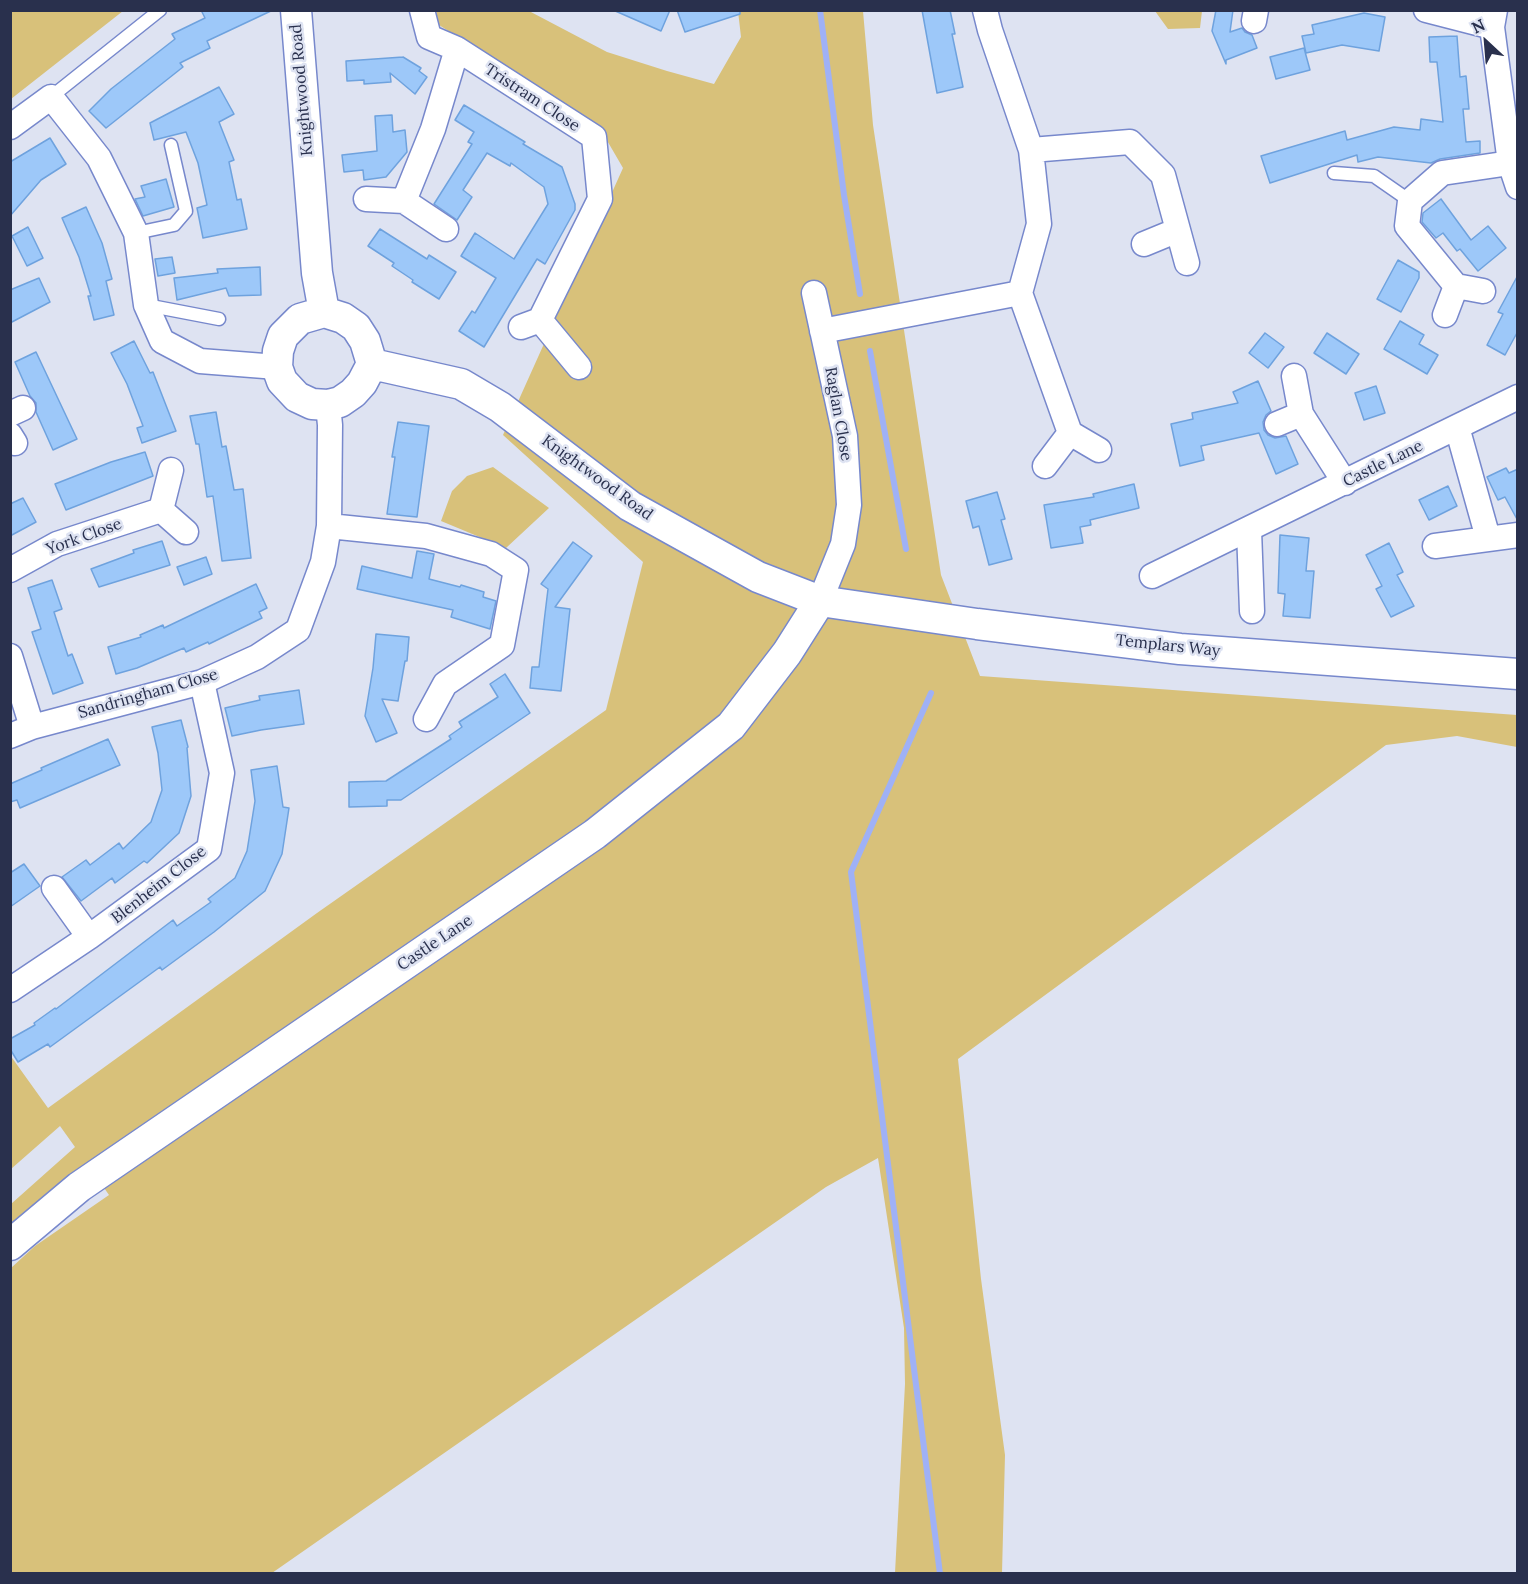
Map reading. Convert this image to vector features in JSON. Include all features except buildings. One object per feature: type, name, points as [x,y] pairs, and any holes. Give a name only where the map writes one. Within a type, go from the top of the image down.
[{"type":"street","name":"Knightwood Road","points":[[296,10],[317,273],[324,312]]},
{"type":"street","name":"Tristram Close","points":[[422,10],[429,37],[457,49],[594,137],[600,199],[531,324],[579,367]]},
{"type":"street","points":[[985,10],[1031,150],[1039,224],[1020,293],[1070,434],[1099,450]]},
{"type":"street","points":[[1426,10],[1494,19],[1510,163],[1518,187]]},
{"type":"street","points":[[404,201],[433,129],[457,49]]},
{"type":"street","points":[[10,127],[51,97],[99,158],[136,232],[146,305],[162,341],[200,361],[278,367]]},
{"type":"street","points":[[1031,150],[1130,142],[1162,175],[1187,263]]},
{"type":"street","points":[[1483,291],[1456,286],[1407,226],[1410,201],[1442,173],[1510,163]]},
{"type":"street","points":[[366,198],[404,201],[446,229]]},
{"type":"street","points":[[1144,244],[1178,230]]},
{"type":"street","points":[[1445,315],[1456,286]]},
{"type":"street","name":"Raglan Close","points":[[814,293],[845,436],[849,505],[843,544],[820,601]]},
{"type":"street","points":[[822,331],[1020,293]]},
{"type":"street","points":[[324,312],[343,318],[356,327],[365,340],[372,364],[362,383],[353,393],[340,402],[328,405],[312,404],[297,397],[282,381],[278,367],[278,351],[283,336],[300,319],[324,312]]},
{"type":"street","name":"Knightwood Road","points":[[372,364],[461,384],[500,408],[630,506],[758,577],[820,601]]},
{"type":"street","points":[[1294,376],[1301,414],[1345,483]]},
{"type":"street","name":"Castle Lane","points":[[1152,576],[1518,398]]},
{"type":"street","name":"Sandringham Close","points":[[21,732],[202,682],[257,657],[298,630],[323,562],[329,526],[330,425],[328,405]]},
{"type":"street","points":[[1277,424],[1301,414]]},
{"type":"street","points":[[1457,428],[1488,538]]},
{"type":"street","points":[[1045,466],[1070,434]]},
{"type":"street","points":[[171,470],[161,510],[186,532]]},
{"type":"street","name":"York Close","points":[[10,570],[57,544],[161,510]]},
{"type":"street","points":[[329,526],[426,536],[491,554],[516,570],[502,645],[445,684],[426,719]]},
{"type":"street","points":[[1249,530],[1252,611]]},
{"type":"street","points":[[1435,546],[1518,535]]},
{"type":"street","name":"Templars Way","points":[[820,601],[976,624],[1180,649],[1518,674]]},
{"type":"street","name":"Castle Lane","points":[[10,1245],[79,1187],[595,834],[731,726],[787,653],[820,601]]},
{"type":"street","points":[[10,656],[21,732]]},
{"type":"street","name":"Blenheim Close","points":[[10,990],[89,937],[209,849],[222,773],[202,682]]},
{"type":"street","points":[[54,888],[89,937]]},
{"type":"lane","points":[[51,97],[160,10]]},
{"type":"lane","points":[[136,232],[174,225],[186,211],[171,145]]},
{"type":"lane","points":[[1334,173],[1374,176],[1410,201]]},
{"type":"lane","points":[[146,305],[219,319]]},
{"type":"shaded area","points":[[11,10],[123,10],[123,11],[11,99]]},
{"type":"shaded area","points":[[436,11],[529,11],[607,52],[714,84],[741,37],[738,11],[863,11],[873,125],[941,575],[980,676],[1517,715],[1517,747],[1457,736],[1386,745],[958,1059],[981,1279],[1005,1455],[1002,1573],[895,1573],[905,1384],[904,1328],[878,1158],[826,1187],[272,1573],[11,1573],[11,1268],[35,1246],[109,1195],[91,1169],[11,1230],[11,1204],[75,1147],[60,1126],[11,1169],[10,1055],[48,1108],[317,913],[606,710],[643,562],[503,435],[623,168],[598,125],[439,25]]},
{"type":"shaded area","points":[[1155,11],[1202,11],[1200,28],[1168,29]]},
{"type":"shaded area","points":[[493,467],[549,508],[506,548],[441,521],[452,491],[467,476]]},
{"type":"waterway","points":[[820,10],[844,195],[860,294]]},
{"type":"waterway","points":[[870,351],[906,549]]},
{"type":"waterway","points":[[931,693],[851,872],[940,1574]]}]
